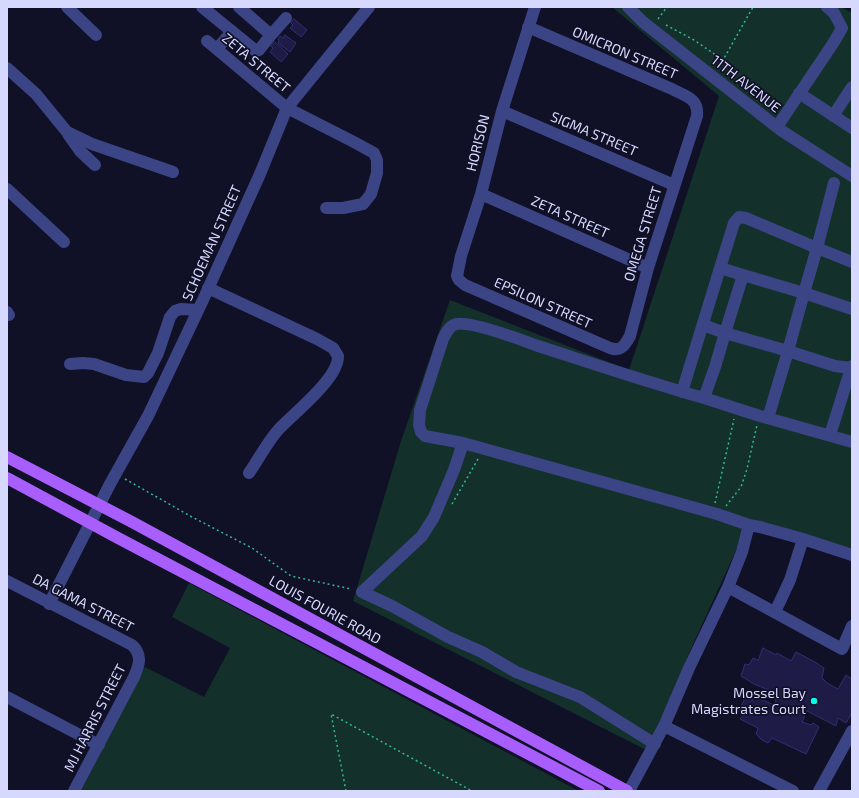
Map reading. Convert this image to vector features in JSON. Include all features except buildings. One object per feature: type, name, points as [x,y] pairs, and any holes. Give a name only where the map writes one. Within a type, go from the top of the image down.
[{"type":"main road","name":"LOUIS FOURIE ROAD","points":[[7,456],[628,791]]},
{"type":"main road","points":[[7,478],[90,524],[599,791]]},
{"type":"street","points":[[67,7],[96,35]]},
{"type":"street","points":[[202,7],[256,51],[259,50],[286,18]]},
{"type":"street","points":[[239,7],[272,35]]},
{"type":"street","name":"SCHOEMAN STREET","points":[[49,604],[116,474],[148,416],[260,174],[287,108],[369,7]]},
{"type":"street","name":"HORISON","points":[[465,285],[459,280],[458,269],[461,256],[481,194],[502,111],[535,7]]},
{"type":"street","name":"11TH AVENUE","points":[[628,7],[643,22],[777,127],[852,176]]},
{"type":"street","points":[[777,127],[834,42],[847,28],[827,7]]},
{"type":"street","name":"OMICRON STREET","points":[[528,27],[689,97],[696,105],[698,110],[697,116]]},
{"type":"street","points":[[217,50],[232,31]]},
{"type":"street","name":"ZETA STREET","points":[[207,41],[287,108],[374,153],[377,160],[377,173],[371,194],[362,204],[343,208],[326,208]]},
{"type":"street","points":[[7,68],[36,94],[78,148],[95,165]]},
{"type":"street","points":[[833,116],[852,87]]},
{"type":"street","points":[[799,93],[852,128]]},
{"type":"street","name":"SIGMA STREET","points":[[502,111],[674,185]]},
{"type":"street","name":"OMEGA STREET","points":[[610,348],[617,350],[625,345],[630,336],[648,268],[697,116]]},
{"type":"street","points":[[67,132],[92,144],[173,172]]},
{"type":"street","points":[[764,417],[788,351],[834,183]]},
{"type":"street","points":[[7,189],[64,242]]},
{"type":"street","name":"ZETA STREET","points":[[481,194],[648,268]]},
{"type":"street","points":[[682,392],[734,223],[739,217],[746,218],[852,262]]},
{"type":"street","points":[[720,268],[852,309]]},
{"type":"street","points":[[704,398],[743,275]]},
{"type":"street","name":"EPSILON STREET","points":[[465,285],[610,348]]},
{"type":"street","points":[[208,288],[317,339],[333,348],[339,358],[327,381],[278,430],[249,473]]},
{"type":"street","points":[[70,364],[94,364],[126,375],[144,377],[148,373],[158,353],[170,317],[175,311],[181,309],[198,310]]},
{"type":"street","points":[[852,442],[731,407],[502,334],[466,324],[457,324],[447,330],[420,410],[419,425],[421,432],[425,436],[485,450],[717,514],[749,525],[803,539],[852,555]]},
{"type":"street","points":[[703,325],[835,366],[852,367],[830,435]]},
{"type":"street","points":[[462,444],[454,470],[434,517],[422,536],[362,592],[392,606],[448,637],[482,652],[516,672],[580,697],[655,744]]},
{"type":"street","points":[[628,791],[664,726],[689,668],[728,587],[742,552],[749,525]]},
{"type":"street","points":[[774,612],[790,580],[803,539]]},
{"type":"street","name":"DA GAMA STREET","points":[[7,581],[132,646],[136,649],[139,657]]},
{"type":"street","points":[[728,587],[847,651],[852,626]]},
{"type":"street","name":"MJ HARRIS STREET","points":[[74,791],[139,666],[139,657]]},
{"type":"street","points":[[7,697],[99,745]]},
{"type":"street","points":[[664,726],[793,791]]},
{"type":"street","points":[[819,791],[852,731]]},
{"type":"path","points":[[657,21],[666,7]]},
{"type":"path","points":[[663,24],[694,40],[723,60],[754,7]]},
{"type":"path","points":[[717,514],[715,505],[734,420],[731,407]]},
{"type":"path","points":[[717,514],[731,501],[741,488],[764,417]]},
{"type":"path","points":[[451,506],[475,462],[485,450]]},
{"type":"path","points":[[116,474],[192,517],[252,548],[291,576],[362,592]]},
{"type":"path","points":[[346,791],[331,714],[472,791]]},
{"type":"green space","points":[[612,7],[841,7],[852,13],[852,550],[750,520],[689,653],[650,752],[353,601],[401,441],[450,300],[629,370],[719,96]]},
{"type":"green space","points":[[189,583],[579,791],[81,791],[145,667],[204,697],[230,648],[172,617]]},
{"type":"place","name":"Mossel Bay Magistrates Court","points":[[814,701]]}]
